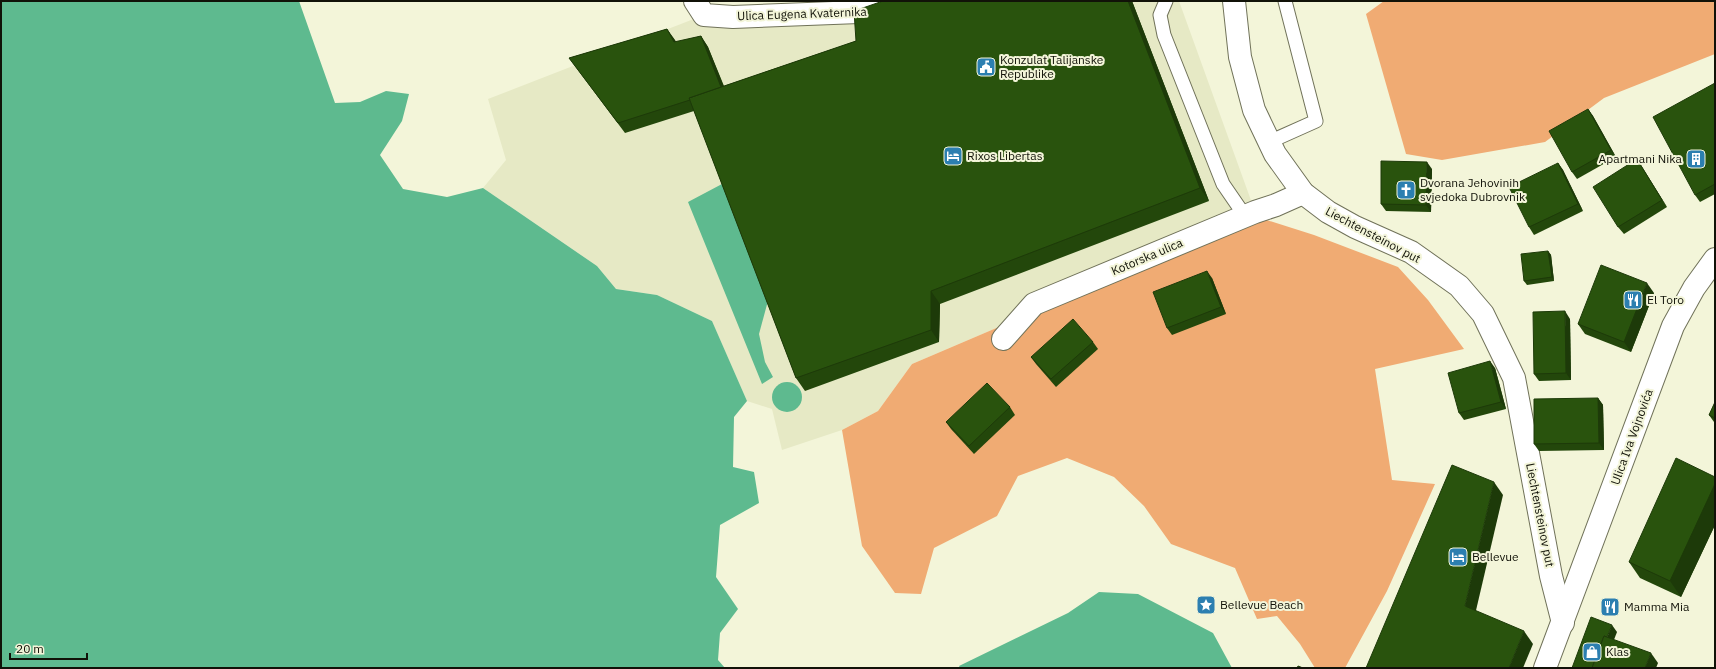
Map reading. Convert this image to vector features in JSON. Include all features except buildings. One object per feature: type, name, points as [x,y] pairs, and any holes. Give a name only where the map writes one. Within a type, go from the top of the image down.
[{"type":"street","name":"Ulica Eugena Kvaternika","points":[[695,1],[704,15],[733,17],[885,11],[916,1]]},
{"type":"street","name":"Liechtensteinov put","points":[[1234,1],[1240,57],[1254,110],[1275,154],[1303,193],[1328,212],[1355,227],[1411,252],[1459,286],[1483,314],[1514,378],[1551,576],[1563,623]]},
{"type":"street","name":"Kotorska ulica","points":[[1003,339],[1034,304],[1303,193]]},
{"type":"street","name":"Ulica Iva Vojnovića","points":[[1545,668],[1673,326],[1694,288],[1713,266]]},
{"type":"lane","points":[[1166,1],[1160,15],[1164,35],[1222,184],[1245,216]]},
{"type":"lane","points":[[1269,142],[1316,121],[1285,1]]},
{"type":"shaded area","points":[[1,1],[299,1],[335,103],[360,102],[386,91],[409,94],[402,121],[380,155],[403,189],[447,197],[483,188],[597,266],[616,289],[657,295],[712,321],[747,401],[734,417],[733,467],[754,472],[759,503],[720,525],[716,577],[738,609],[720,633],[718,660],[725,668],[1,668]]},
{"type":"shaded area","points":[[916,1],[1179,1],[1257,217],[912,364],[878,411],[842,430],[782,450],[772,409],[747,401],[712,321],[657,295],[616,289],[597,266],[483,188],[506,160],[488,99],[704,15]]},
{"type":"shaded area","points":[[1384,1],[1715,1],[1715,54],[1604,98],[1545,142],[1442,160],[1406,154],[1366,14]]},
{"type":"shaded area","points":[[722,184],[769,297],[759,334],[765,362],[773,377],[762,384],[688,202]]},
{"type":"shaded area","points":[[1257,217],[1314,235],[1398,267],[1428,300],[1464,349],[1375,369],[1392,480],[1435,484],[1387,591],[1345,668],[1315,668],[1300,644],[1277,616],[1257,619],[1235,568],[1171,544],[1144,506],[1114,477],[1067,458],[1018,476],[997,516],[934,548],[921,594],[895,593],[862,546],[842,430],[878,411],[912,364]]},
{"type":"shaded area","points":[[787,382],[793,383],[801,391],[801,403],[793,411],[787,412],[781,411],[773,403],[772,397],[773,391],[781,383]]},
{"type":"shaded area","points":[[1099,592],[1138,594],[1213,633],[1232,668],[960,668],[959,666],[1068,613]]},
{"type":"place","name":"Konzulat Talijanske Republike","points":[[986,67]]},
{"type":"place","name":"Rixos Libertas","points":[[953,156]]},
{"type":"place","name":"Apartmani Nika","points":[[1696,159]]},
{"type":"place","name":"Dvorana Jehovinih svjedoka Dubrovnik","points":[[1406,190]]},
{"type":"place","name":"El Toro","points":[[1633,300]]},
{"type":"place","name":"Bellevue","points":[[1458,557]]},
{"type":"place","name":"Bellevue Beach","points":[[1206,605]]},
{"type":"place","name":"Mamma Mia","points":[[1610,607]]},
{"type":"place","name":"Klas","points":[[1592,652]]}]
